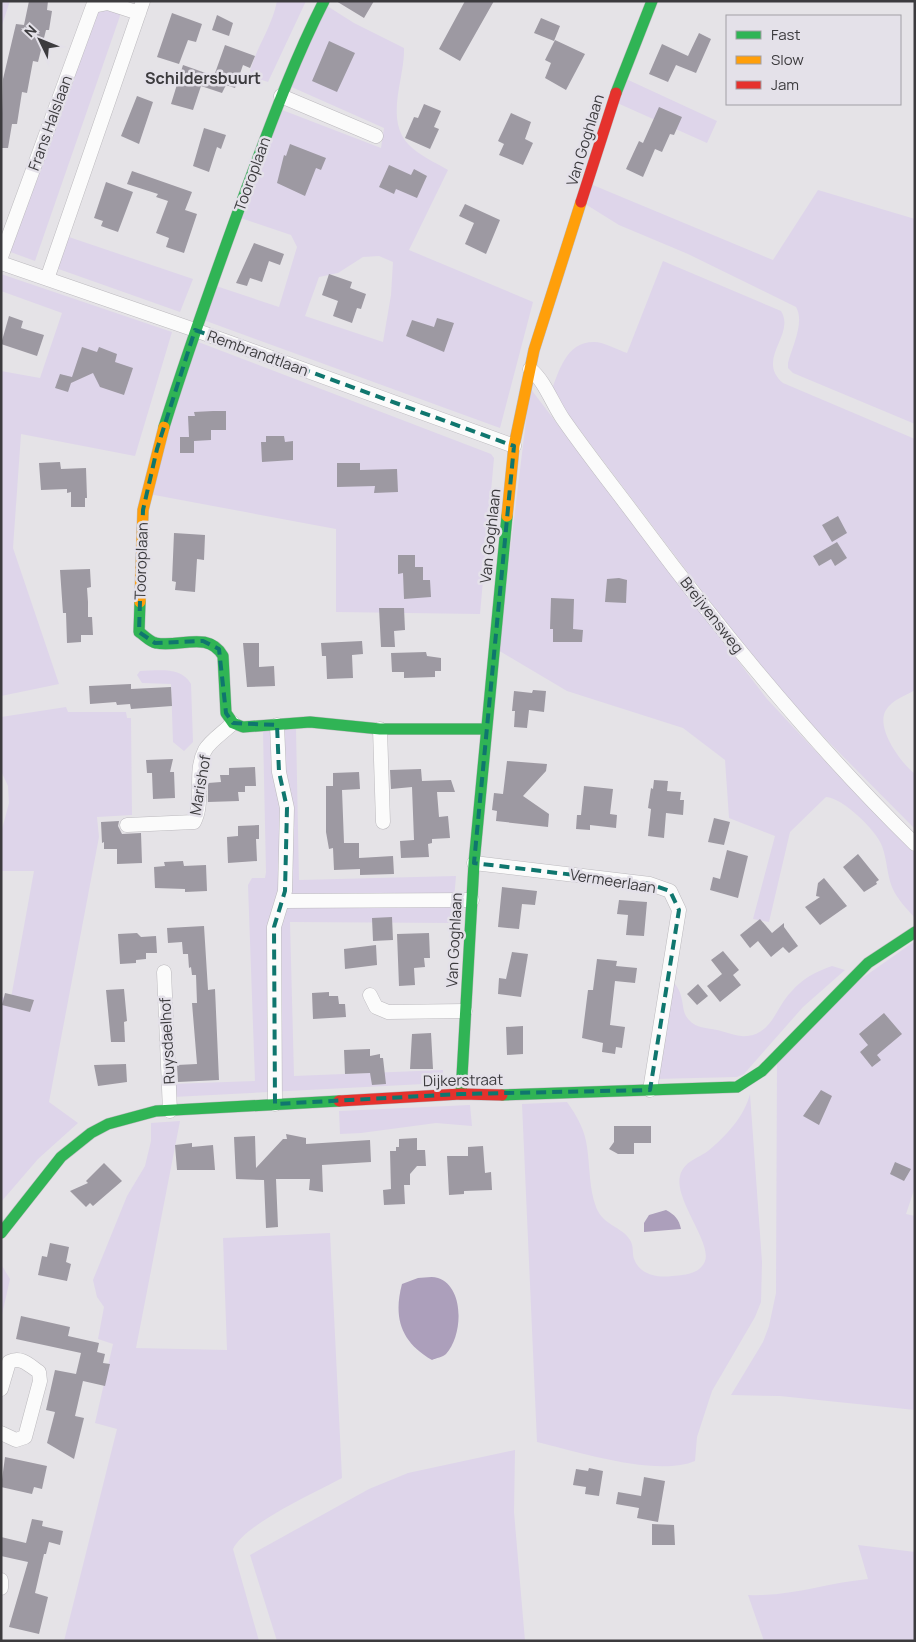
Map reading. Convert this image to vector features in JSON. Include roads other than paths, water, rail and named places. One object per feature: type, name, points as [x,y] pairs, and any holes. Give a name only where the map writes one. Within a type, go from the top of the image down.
[{"type":"street","name":"Tooroplaan","points":[[233,723],[226,713],[223,656],[220,649],[203,642],[155,643],[139,632],[143,510],[157,449],[195,330],[281,96],[302,44],[324,1]]},
{"type":"street","name":"Van Goghlaan","points":[[461,1094],[474,863],[514,446],[530,369],[619,82],[652,1]]},
{"type":"street","name":"Frans Halslaan","points":[[1,257],[93,6],[108,3],[141,7],[46,279]]},
{"type":"street","points":[[281,96],[376,136]]},
{"type":"street","name":"Rembrandtlaan","points":[[1,263],[195,330],[514,446]]},
{"type":"street","name":"Breijvensweg","points":[[530,369],[537,374],[563,418],[644,528],[751,665],[816,741],[915,844]]},
{"type":"street","points":[[233,723],[243,727],[310,722],[380,729],[486,729]]},
{"type":"street","name":"Marishof","points":[[127,825],[194,822],[198,814],[199,773],[205,750],[233,723]]},
{"type":"street","points":[[275,1104],[274,927],[285,891],[287,808],[280,772],[277,724]]},
{"type":"street","points":[[380,729],[383,822]]},
{"type":"street","name":"Vermeerlaan","points":[[474,863],[650,884],[670,891],[679,910],[650,1090]]},
{"type":"street","points":[[282,901],[472,900]]},
{"type":"street","name":"Dijkerstraat","points":[[1,1234],[60,1157],[78,1142],[108,1124],[156,1111],[461,1094],[737,1087],[762,1071],[868,963],[915,932]]},
{"type":"street","name":"Ruysdaelhof","points":[[164,972],[170,1111]]},
{"type":"street","points":[[370,996],[376,1007],[388,1012],[465,1011]]},
{"type":"street","points":[[1,1390],[9,1362],[14,1359],[23,1361],[39,1372],[40,1381],[25,1437],[16,1440],[1,1433]]},
{"type":"street","points":[[1,1580],[1,1588]]},
{"type":"district","name":"Schildersbuurt","points":[[203,78]]}]
